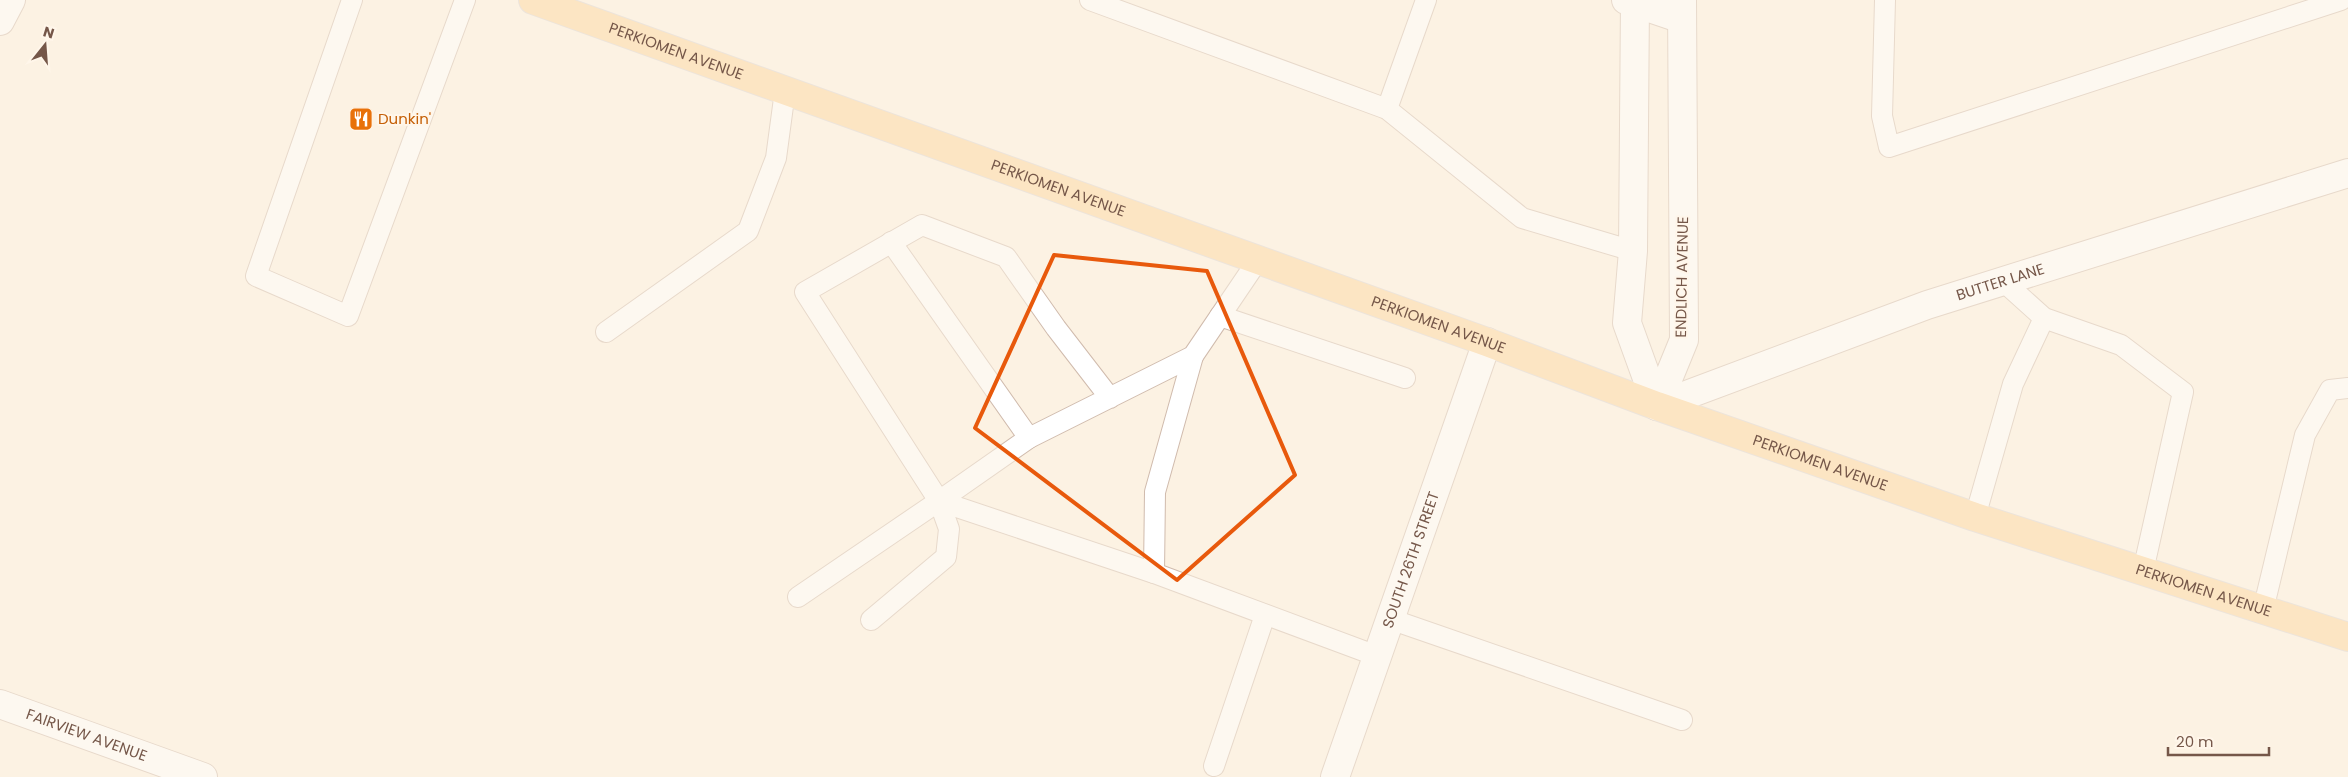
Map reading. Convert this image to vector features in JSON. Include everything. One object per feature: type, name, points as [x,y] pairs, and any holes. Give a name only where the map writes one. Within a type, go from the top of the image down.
[{"type":"main road","name":"PERKIOMEN AVENUE","points":[[533,0],[1488,342],[1657,406],[1975,517],[2348,637]]},
{"type":"street","points":[[0,21],[12,0]]},
{"type":"street","points":[[1657,406],[1627,323],[1633,251],[1632,1],[1682,9]]},
{"type":"street","name":"ENDLICH AVENUE","points":[[1657,406],[1684,340],[1682,9]]},
{"type":"street","name":"BUTTER LANE","points":[[1657,406],[1927,304],[2348,173]]},
{"type":"street","name":"SOUTH 26TH STREET","points":[[1334,777],[1488,342]]},
{"type":"street","name":"FAIRVIEW AVENUE","points":[[0,704],[180,772],[203,777]]},
{"type":"lane","points":[[352,0],[256,276],[348,316],[465,0]]},
{"type":"lane","points":[[1090,0],[1387,109],[1522,218],[1633,251]]},
{"type":"lane","points":[[1387,109],[1426,0]]},
{"type":"lane","points":[[1885,0],[1882,116],[1889,147],[2341,0]]},
{"type":"lane","points":[[606,332],[748,230],[776,158],[785,91]]},
{"type":"lane","points":[[871,620],[946,557],[949,529],[939,501],[805,292],[922,225],[1006,257],[1056,328],[1110,398]]},
{"type":"lane","points":[[891,242],[1029,438]]},
{"type":"lane","points":[[1154,573],[1155,492],[1193,356],[1258,260]]},
{"type":"lane","points":[[2003,281],[2044,318],[2121,345],[2183,392],[2142,571]]},
{"type":"lane","points":[[1220,316],[1405,378]]},
{"type":"lane","points":[[1975,517],[2013,384],[2044,318]]},
{"type":"lane","points":[[798,597],[1029,438],[1193,356]]},
{"type":"lane","points":[[2263,610],[2305,435],[2330,390],[2348,388]]},
{"type":"lane","points":[[939,501],[1154,573],[1377,656]]},
{"type":"lane","points":[[1214,766],[1265,615]]},
{"type":"lane","points":[[1390,619],[1682,720]]},
{"type":"highlighted area","points":[[1054,255],[1207,271],[1295,475],[1177,580],[975,428]]},
{"type":"place","name":"Dunkin'","points":[[361,119]]}]
